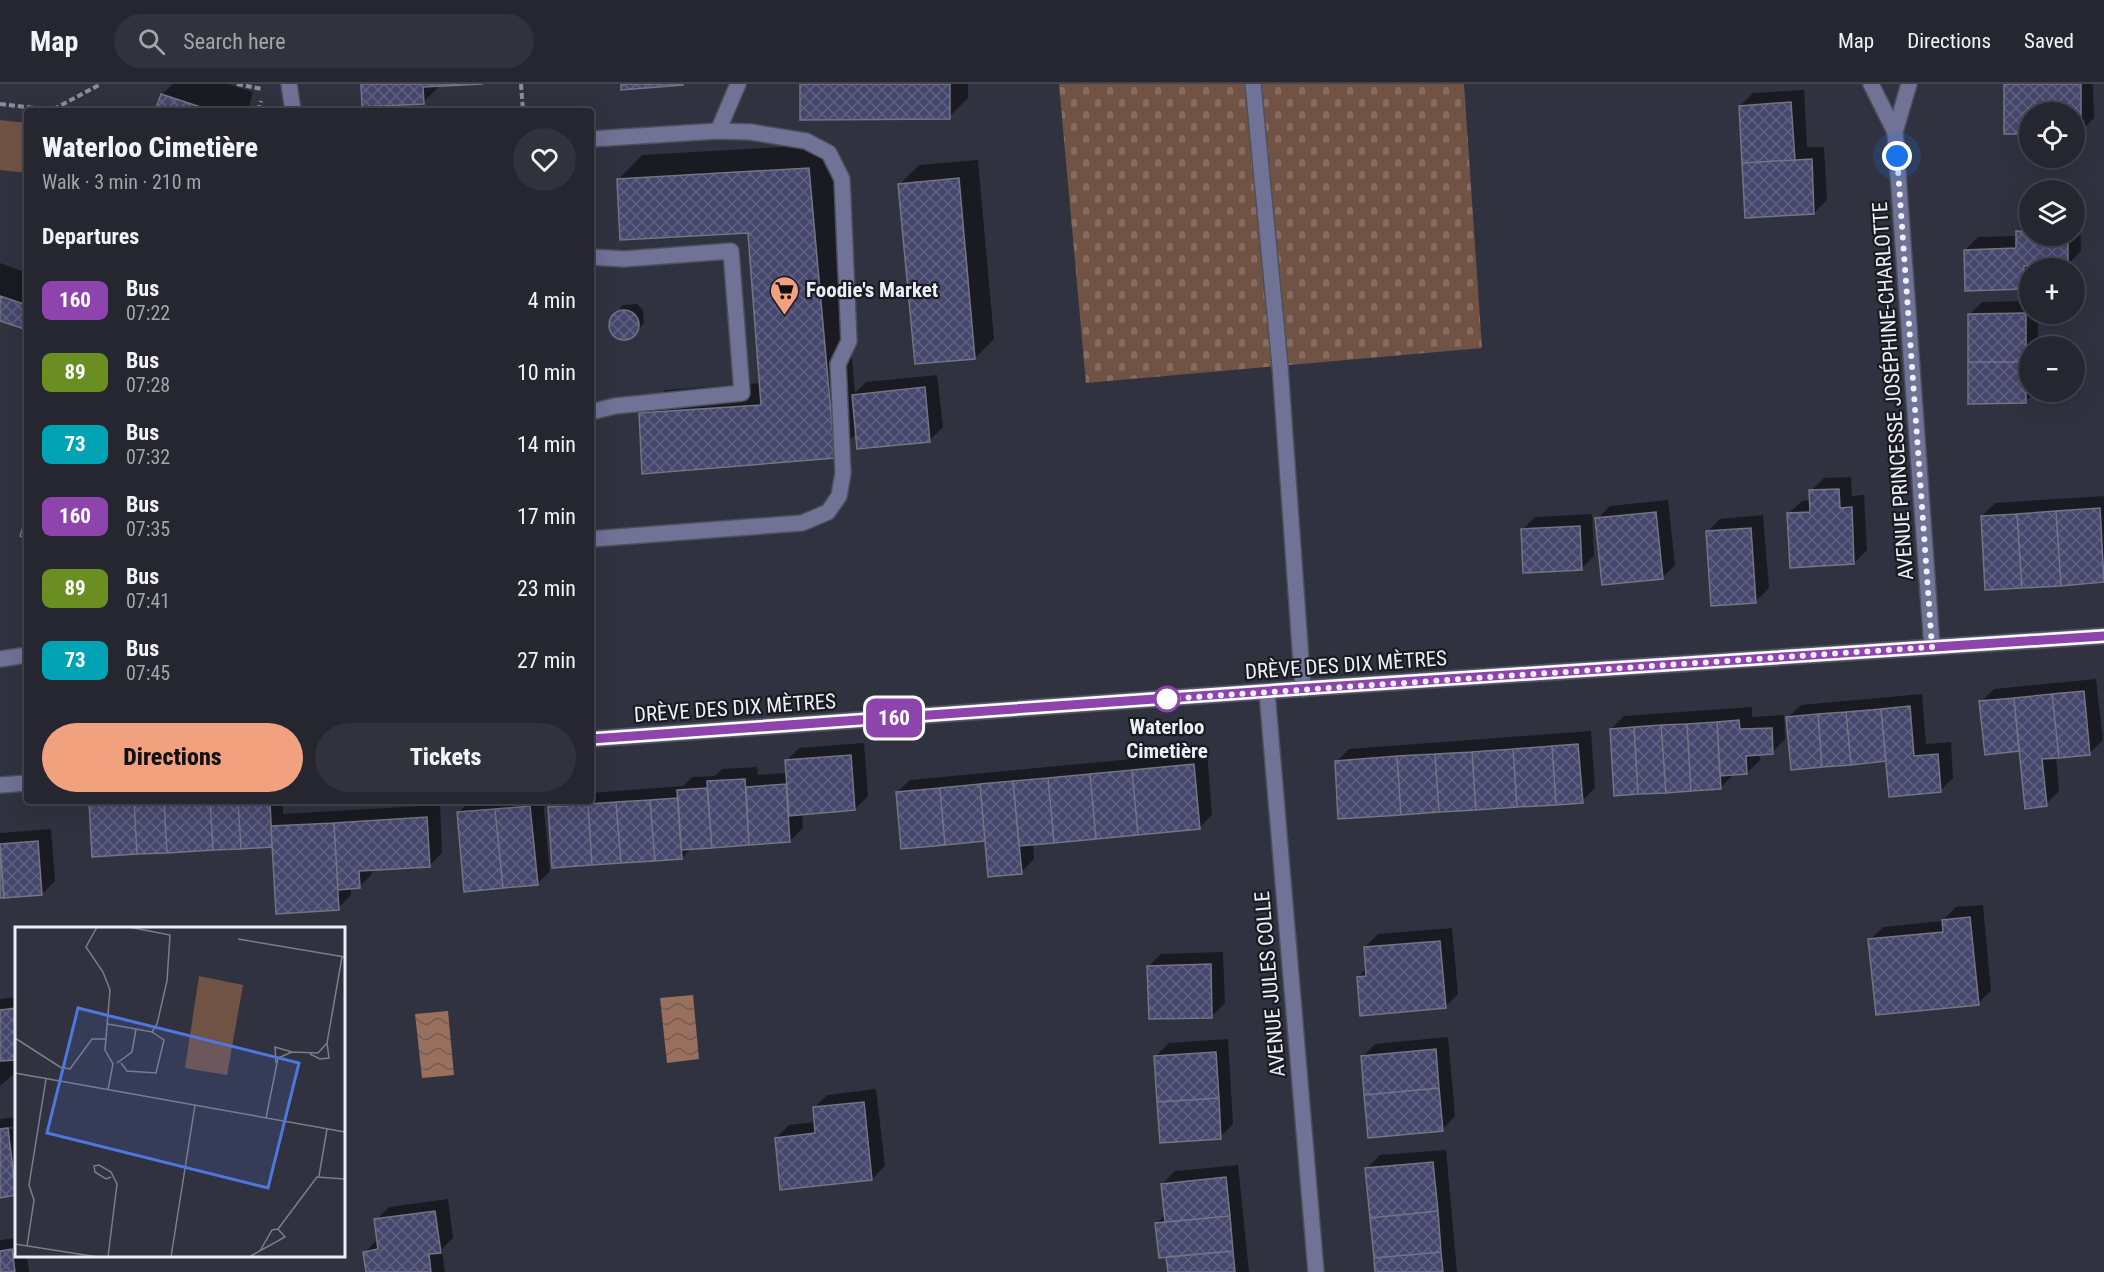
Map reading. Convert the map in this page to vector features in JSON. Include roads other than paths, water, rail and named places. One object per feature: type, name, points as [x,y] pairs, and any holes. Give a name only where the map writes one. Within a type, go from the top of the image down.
[{"type":"street","points":[[289,84],[293,108]]},
{"type":"street","points":[[718,131],[738,84]]},
{"type":"street","points":[[1253,84],[1280,366],[1303,689]]},
{"type":"street","name":"AVENUE PRINCESSE JOSÉPHINE-CHARLOTTE","points":[[1871,84],[1895,132]]},
{"type":"street","name":"AVENUE PRINCESSE JOSÉPHINE-CHARLOTTE","points":[[1909,84],[1895,132],[1932,647]]},
{"type":"street","points":[[594,140],[718,131],[751,132],[806,141],[829,153],[842,179],[849,341],[838,364],[843,473],[839,496],[828,512],[802,524],[594,539]]},
{"type":"street","points":[[594,257],[624,259],[731,251],[742,393],[615,406],[594,411]]},
{"type":"street","name":"DRÈVE DES DIX MÈTRES","points":[[594,739],[2104,636]]},
{"type":"street","points":[[0,659],[24,655]]},
{"type":"street","name":"AVENUE JULES COLLE","points":[[1267,692],[1316,1272]]},
{"type":"street","points":[[0,784],[24,783]]},
{"type":"water","points":[[693,995],[699,1059],[667,1063],[660,998]]},
{"type":"water","points":[[448,1011],[454,1075],[422,1078],[415,1014]]},
{"type":"place","name":"Foodie's Market","points":[[785,316]]},
{"type":"place","name":"Waterloo Cimetière","points":[[1167,699]]}]
